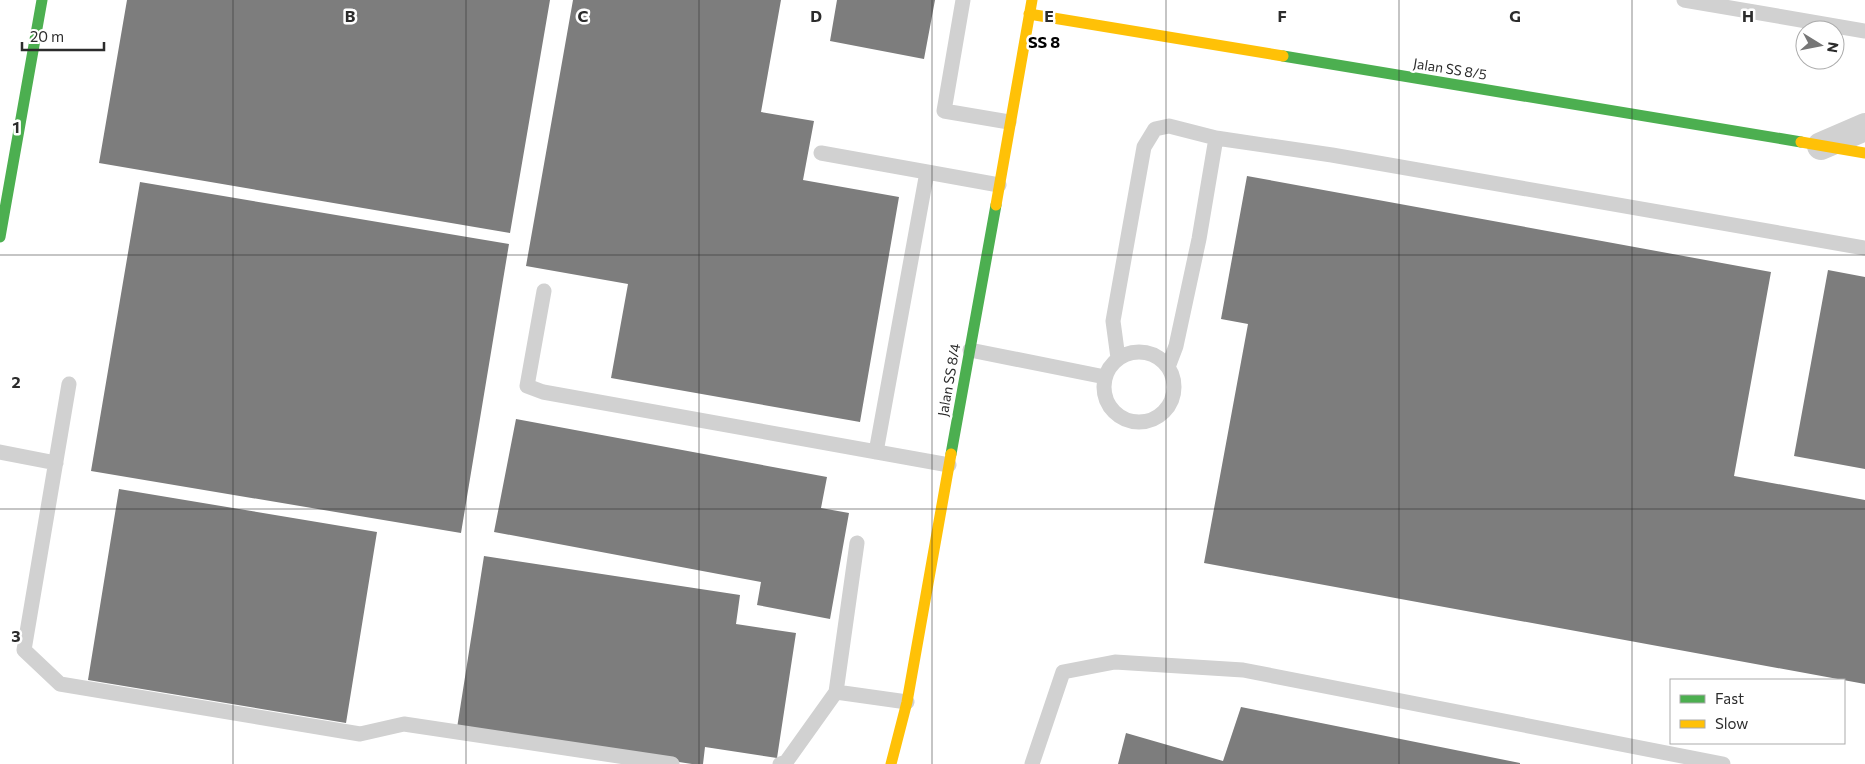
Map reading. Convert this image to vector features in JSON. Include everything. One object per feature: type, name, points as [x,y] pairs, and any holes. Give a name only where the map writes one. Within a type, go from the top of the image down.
[{"type":"street","points":[[0,237],[42,0]]},
{"type":"street","name":"Jalan SS 8/4","points":[[891,764],[907,702],[1032,0]]},
{"type":"street","name":"Jalan SS 8/5","points":[[1029,14],[1865,153]]},
{"type":"street","points":[[1821,146],[1865,127]]},
{"type":"lane","points":[[963,0],[944,111],[1009,122]]},
{"type":"lane","points":[[1684,0],[1865,31]]},
{"type":"lane","points":[[1118,358],[1113,321],[1144,147],[1155,129],[1169,126],[1216,138],[1332,155],[1865,248]]},
{"type":"lane","points":[[1168,367],[1176,346],[1183,317],[1199,239],[1216,138]]},
{"type":"lane","points":[[821,153],[999,185]]},
{"type":"lane","points":[[876,452],[927,172]]},
{"type":"lane","points":[[544,290],[528,386],[542,392],[949,465]]},
{"type":"lane","points":[[970,350],[1105,377]]},
{"type":"lane","points":[[1145,351],[1158,356],[1168,367],[1174,380],[1174,394],[1168,407],[1158,417],[1144,422],[1130,421],[1118,415],[1108,405],[1104,392],[1105,377],[1111,365],[1118,358],[1130,352],[1145,351]]},
{"type":"lane","points":[[69,384],[24,650],[60,684],[360,734],[404,724],[672,764]]},
{"type":"lane","points":[[0,452],[56,462]]},
{"type":"lane","points":[[780,764],[786,762],[836,692],[857,543]]},
{"type":"lane","points":[[1032,764],[1063,672],[1115,662],[1244,670],[1690,760],[1723,764]]},
{"type":"lane","points":[[836,692],[907,702]]},
{"type":"building","points":[[127,0],[550,0],[510,233],[99,163]]},
{"type":"building","points":[[573,0],[781,0],[761,112],[814,121],[803,180],[899,197],[860,422],[611,378],[628,284],[526,266]]},
{"type":"building","points":[[837,0],[935,0],[924,59],[830,41]]},
{"type":"building","points":[[1247,176],[1771,272],[1734,476],[1865,500],[1865,684],[1204,563],[1248,324],[1221,319]]},
{"type":"building","points":[[140,182],[509,244],[461,533],[91,471]]},
{"type":"building","points":[[1828,270],[1865,277],[1865,469],[1794,456]]},
{"type":"building","points":[[516,419],[827,477],[821,508],[849,513],[830,619],[757,605],[761,582],[494,532]]},
{"type":"building","points":[[119,489],[377,532],[346,723],[88,680]]},
{"type":"building","points":[[484,556],[740,595],[736,624],[796,633],[777,758],[705,747],[703,764],[692,764],[457,728]]},
{"type":"building","points":[[1241,707],[1520,764],[1118,764],[1126,733],[1223,761]]},
{"type":"traffic: fast","points":[[0,237],[42,0]]},
{"type":"traffic: fast","points":[[1283,56],[1801,142]]},
{"type":"traffic: fast","points":[[951,454],[996,205]]},
{"type":"traffic: slow","points":[[996,205],[1032,0]]},
{"type":"traffic: slow","points":[[1029,14],[1283,56]]},
{"type":"traffic: slow","points":[[1801,142],[1865,153]]},
{"type":"traffic: slow","points":[[891,764],[907,702],[951,454]]},
{"type":"district","name":"SS 8","points":[[1044,42]]}]
